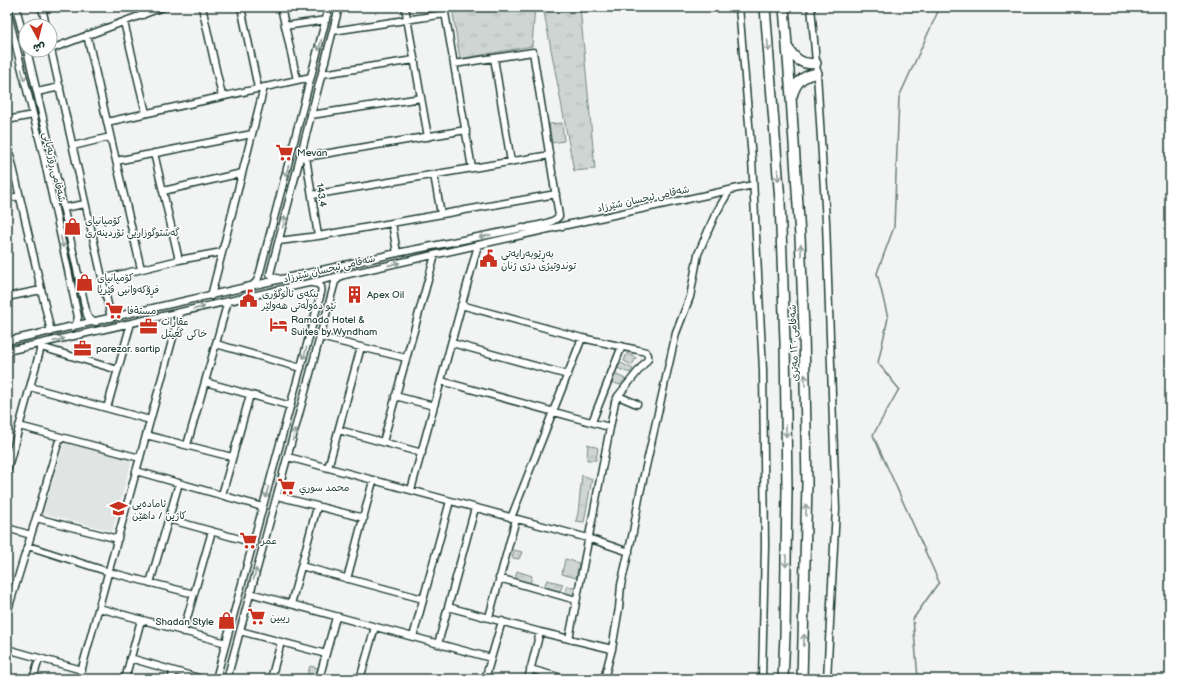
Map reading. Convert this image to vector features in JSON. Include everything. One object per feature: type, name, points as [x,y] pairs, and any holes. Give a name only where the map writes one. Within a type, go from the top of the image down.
[{"type":"highway","name":"شەقامی ١٢٠ مەتری","points":[[765,7],[780,201],[785,342],[787,488],[783,679]]},
{"type":"highway","name":"شەقامی ١٢٠ مەتری","points":[[784,7],[800,228],[804,331],[807,477],[802,679]]},
{"type":"highway","points":[[787,45],[791,52],[799,60],[809,64],[816,63]]},
{"type":"highway","points":[[791,97],[801,79],[809,74],[817,73]]},
{"type":"street","points":[[16,7],[19,18]]},
{"type":"street","points":[[42,9],[51,7]]},
{"type":"street","points":[[140,7],[143,15]]},
{"type":"street","points":[[58,44],[163,7]]},
{"type":"street","points":[[202,7],[222,96]]},
{"type":"street","points":[[211,296],[252,134],[261,88],[242,7]]},
{"type":"street","points":[[281,7],[297,80]]},
{"type":"street","points":[[323,7],[326,19]]},
{"type":"street","points":[[250,286],[257,281],[260,272],[329,7]]},
{"type":"street","points":[[270,274],[303,158],[311,115],[339,7]]},
{"type":"street","points":[[405,7],[428,137]]},
{"type":"street","points":[[739,7],[753,186],[763,370],[765,545],[762,679]]},
{"type":"street","points":[[811,7],[817,73],[826,222],[836,509],[827,679]]},
{"type":"street","name":"شەقامی ڕۆژبەیانی","points":[[7,10],[44,158],[78,317]]},
{"type":"street","points":[[333,31],[407,20],[444,10],[472,168]]},
{"type":"street","points":[[285,26],[326,19]]},
{"type":"street","points":[[124,22],[146,113]]},
{"type":"street","points":[[87,35],[141,269]]},
{"type":"street","points":[[454,64],[533,52],[559,216],[557,219],[552,221],[523,228]]},
{"type":"street","name":"شەقامی ڕۆژبەیانی","points":[[29,58],[52,156],[86,315]]},
{"type":"street","points":[[53,58],[111,318]]},
{"type":"street","points":[[494,58],[511,162]]},
{"type":"street","points":[[322,74],[414,60]]},
{"type":"street","points":[[107,122],[311,77]]},
{"type":"street","points":[[37,92],[60,87]]},
{"type":"street","points":[[306,96],[316,99]]},
{"type":"street","points":[[311,115],[421,98]]},
{"type":"street","points":[[7,120],[33,114]]},
{"type":"street","points":[[303,158],[466,130]]},
{"type":"street","points":[[116,161],[252,134]]},
{"type":"street","points":[[73,146],[110,138]]},
{"type":"street","points":[[7,141],[50,332]]},
{"type":"street","points":[[154,153],[179,260]]},
{"type":"street","points":[[312,195],[550,155]]},
{"type":"street","points":[[44,158],[52,156]]},
{"type":"street","name":"143.4","points":[[303,158],[312,195],[318,236]]},
{"type":"street","points":[[163,191],[242,173]]},
{"type":"street","points":[[434,174],[441,214]]},
{"type":"street","name":"شەقامی ئیحسان شێرزاد","points":[[7,351],[41,345],[131,323],[538,231],[753,186]]},
{"type":"street","points":[[604,679],[612,649],[619,608],[621,585],[640,493],[676,333],[690,297],[698,254],[715,214],[729,191]]},
{"type":"street","points":[[279,241],[318,236],[556,194]]},
{"type":"street","points":[[7,199],[20,196]]},
{"type":"street","points":[[63,208],[85,204]]},
{"type":"street","points":[[392,222],[397,253]]},
{"type":"street","name":"شەقامی ئیحسان شێرزاد","points":[[7,342],[397,253],[523,228],[532,228],[538,231]]},
{"type":"street","points":[[411,490],[478,245]]},
{"type":"street","points":[[102,279],[179,260],[222,252]]},
{"type":"street","points":[[383,442],[435,254]]},
{"type":"street","points":[[376,258],[378,268]]},
{"type":"street","points":[[260,272],[264,276],[270,274]]},
{"type":"street","points":[[270,274],[273,277],[282,280]]},
{"type":"street","points":[[227,679],[331,295],[335,282],[341,276]]},
{"type":"street","points":[[216,679],[321,293],[321,285],[311,283]]},
{"type":"street","points":[[7,297],[41,290]]},
{"type":"street","points":[[321,293],[326,291],[331,295]]},
{"type":"street","points":[[187,445],[228,301]]},
{"type":"street","points":[[462,305],[582,338],[646,352],[648,355],[648,359],[618,396],[615,402],[609,426],[569,639]]},
{"type":"street","points":[[144,311],[146,320]]},
{"type":"street","points":[[79,679],[180,312]]},
{"type":"street","points":[[73,327],[76,324],[78,317],[84,319],[86,315],[89,319],[96,322]]},
{"type":"street","points":[[107,408],[131,323]]},
{"type":"street","points":[[320,337],[406,358]]},
{"type":"street","points":[[489,617],[514,518],[582,338]]},
{"type":"street","points":[[452,343],[568,375]]},
{"type":"street","points":[[216,344],[301,368]]},
{"type":"street","points":[[7,471],[41,345],[118,370]]},
{"type":"street","points":[[592,422],[622,346]]},
{"type":"street","points":[[328,468],[361,347]]},
{"type":"street","points":[[441,381],[609,426]]},
{"type":"street","points":[[206,382],[291,406]]},
{"type":"street","points":[[30,387],[150,420]]},
{"type":"street","points":[[222,495],[250,395]]},
{"type":"street","points":[[395,396],[434,406]]},
{"type":"street","points":[[618,396],[637,404]]},
{"type":"street","points":[[19,426],[140,458]]},
{"type":"street","points":[[339,430],[422,453]]},
{"type":"street","points":[[146,435],[232,457]]},
{"type":"street","points":[[7,613],[60,437]]},
{"type":"street","points":[[288,457],[588,538],[629,552]]},
{"type":"street","points":[[273,470],[283,473]]},
{"type":"street","points":[[136,471],[263,507]]},
{"type":"street","points":[[347,579],[374,481]]},
{"type":"street","points":[[150,583],[179,483]]},
{"type":"street","points":[[277,496],[364,518]]},
{"type":"street","points":[[413,637],[450,501]]},
{"type":"street","points":[[291,604],[317,506]]},
{"type":"street","points":[[438,644],[475,508]]},
{"type":"street","points":[[36,518],[118,539]]},
{"type":"street","points":[[168,519],[254,543]]},
{"type":"street","points":[[7,528],[31,536]]},
{"type":"street","points":[[183,632],[212,531]]},
{"type":"street","points":[[28,546],[108,572],[194,594]]},
{"type":"street","points":[[301,566],[423,599]]},
{"type":"street","points":[[499,578],[576,600]]},
{"type":"street","points":[[250,593],[491,658]]},
{"type":"street","points":[[448,607],[540,632],[612,649]]},
{"type":"street","points":[[98,608],[226,643]]},
{"type":"street","points":[[319,679],[336,617]]},
{"type":"street","points":[[125,679],[141,620]]},
{"type":"street","points":[[485,679],[502,621]]},
{"type":"street","points":[[360,679],[375,627]]},
{"type":"street","points":[[240,631],[326,654]]},
{"type":"street","points":[[528,679],[540,632]]},
{"type":"street","points":[[271,679],[281,642]]},
{"type":"street","points":[[7,650],[82,670]]},
{"type":"street","points":[[130,658],[202,679]]},
{"type":"street","points":[[33,679],[39,659]]},
{"type":"street","points":[[221,661],[231,663]]},
{"type":"street","points":[[530,669],[562,678]]},
{"type":"street","points":[[171,679],[174,671]]},
{"type":"shaded area","points":[[65,441],[132,459],[112,531],[43,513]]},
{"type":"green space","points":[[452,7],[535,7],[532,46],[460,59]]},
{"type":"green space","points":[[543,7],[580,7],[595,169],[574,171]]},
{"type":"green space","points":[[562,123],[564,141],[552,143],[549,124]]},
{"type":"green space","points":[[627,353],[636,358],[632,365],[624,361]]},
{"type":"green space","points":[[621,363],[633,369],[630,373],[617,368]]},
{"type":"green space","points":[[615,374],[625,379],[620,385],[611,382]]},
{"type":"green space","points":[[588,444],[598,448],[596,460],[587,460]]},
{"type":"green space","points":[[582,475],[592,479],[584,522],[576,521]]},
{"type":"green space","points":[[514,550],[522,552],[519,559],[512,558]]},
{"type":"green space","points":[[565,559],[579,563],[576,578],[562,574]]},
{"type":"green space","points":[[517,571],[532,576],[530,584],[515,580]]},
{"type":"green space","points":[[547,580],[563,584],[560,591],[544,587]]},
{"type":"green space","points":[[567,586],[577,589],[575,597],[565,594]]},
{"type":"green space","points":[[310,666],[318,668],[314,679],[306,679]]},
{"type":"waterway","points":[[918,679],[913,619],[939,582],[873,435],[899,389],[878,363],[888,318],[877,273],[894,227],[899,97],[940,7]]},
{"type":"place","name":"Mevan","points":[[284,152]]},
{"type":"place","name":"کۆمپانیای گەشتوگوزاریی ئۆردینەری","points":[[72,226]]},
{"type":"place","name":"بەڕێوبەرایەتی توندوتیژی دژی ژنان","points":[[488,259]]},
{"type":"place","name":"کۆمپانیای فڕۆکەوانیی ڤێریا","points":[[84,283]]},
{"type":"place","name":"Apex Oil","points":[[354,294]]},
{"type":"place","name":"بنکەی ئاڵوگۆڕی نێو دەوڵەتی هەولێر","points":[[249,299]]},
{"type":"place","name":"مستةفا","points":[[114,310]]},
{"type":"place","name":"Ramada Hotel & Suites by Wyndham","points":[[278,325]]},
{"type":"place","name":"عقارات خاكى گعيتل","points":[[148,327]]},
{"type":"place","name":"parezar. sartip","points":[[83,348]]},
{"type":"place","name":"محمد سوري","points":[[286,487]]},
{"type":"place","name":"ئامادەيی کاژين / داهێن","points":[[119,509]]},
{"type":"place","name":"عمر","points":[[248,540]]},
{"type":"place","name":"ريبين","points":[[257,617]]},
{"type":"place","name":"Shadan Style","points":[[227,621]]}]
